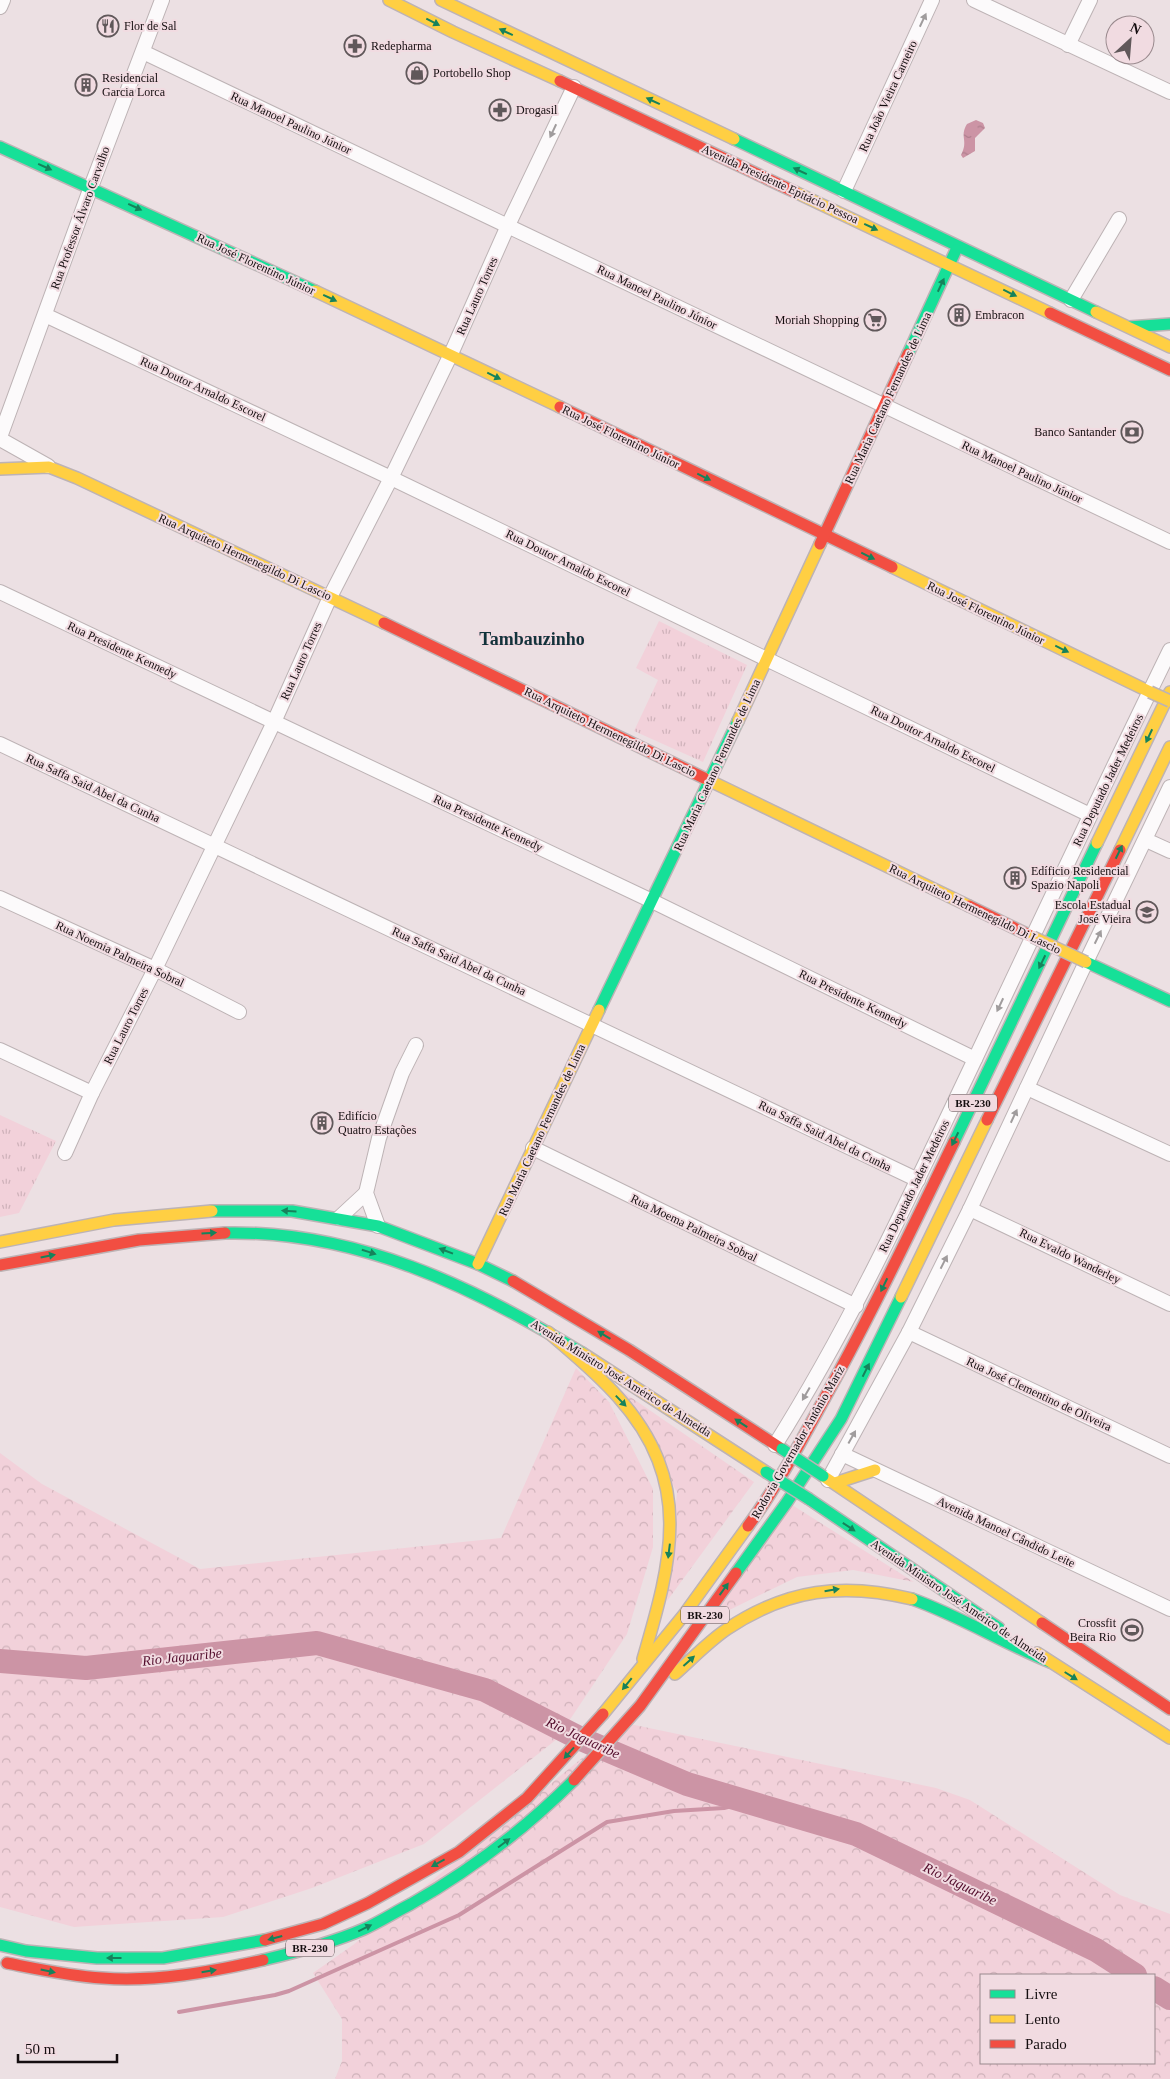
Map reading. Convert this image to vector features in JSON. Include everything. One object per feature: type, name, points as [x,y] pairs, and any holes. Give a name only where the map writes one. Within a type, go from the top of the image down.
[{"type":"main road","name":"Avenida Presidente Epitácio Pessoa","points":[[389,0],[453,32],[950,264],[1170,370]]},
{"type":"main road","name":"Avenida Presidente Epitácio Pessoa","points":[[441,0],[1170,347]]},
{"type":"main road","points":[[453,32],[470,0]]},
{"type":"main road","name":"Rua José Florentino Júnior","points":[[0,147],[91,187],[451,354],[1170,701]]},
{"type":"main road","name":"Rua Maria Caetano Fernandes de Lima","points":[[478,1264],[767,659],[958,246]]},
{"type":"main road","points":[[1128,327],[1170,324]]},
{"type":"main road","name":"Rua Arquiteto Hermenegildo Di Lascio","points":[[0,469],[49,467],[330,597],[1033,937],[1170,1001]]},
{"type":"main road","name":"Rodovia Governador Antônio Mariz","points":[[0,1945],[26,1951],[96,1958],[163,1958],[272,1939],[323,1924],[368,1903],[459,1852],[527,1798],[604,1713],[683,1616],[762,1506],[867,1322],[1170,692]]},
{"type":"main road","name":"Rodovia Governador Antônio Mariz","points":[[0,1961],[59,1974],[114,1979],[147,1979],[222,1969],[314,1947],[361,1931],[437,1890],[510,1839],[574,1781],[623,1728],[640,1706],[787,1502],[841,1420],[1170,747]]},
{"type":"main road","points":[[0,1242],[114,1220],[173,1213],[222,1210],[292,1211],[378,1226],[478,1264],[540,1297],[629,1350],[833,1480],[1170,1709]]},
{"type":"main road","name":"Avenida Ministro José Américo de Almeida","points":[[0,1265],[124,1242],[174,1235],[219,1233],[281,1234],[355,1248],[418,1267],[515,1312],[666,1405],[1050,1662],[1170,1738]]},
{"type":"main road","points":[[548,1332],[628,1407],[655,1450],[667,1481],[670,1503],[669,1554],[640,1669]]},
{"type":"main road","points":[[833,1480],[875,1470]]},
{"type":"main road","points":[[640,1706],[705,1647],[728,1629],[786,1599],[838,1588],[881,1590],[909,1597],[973,1624],[1031,1655],[1050,1662]]},
{"type":"street","points":[[0,6],[3,0]]},
{"type":"street","name":"Rua Professor Álvaro Carvalho","points":[[0,438],[91,187],[162,0]]},
{"type":"street","name":"Rua João Vieira Carneiro","points":[[844,191],[932,0]]},
{"type":"street","points":[[974,0],[1170,92]]},
{"type":"street","points":[[1068,45],[1090,0]]},
{"type":"street","name":"Rua Manoel Paulino Júnior","points":[[143,52],[508,225],[884,408],[1170,542]]},
{"type":"street","name":"Rua Lauro Torres","points":[[65,1153],[92,1093],[155,969],[213,845],[274,722],[330,597],[391,478],[451,354],[508,225],[574,87]]},
{"type":"street","points":[[1071,300],[1119,219]]},
{"type":"street","name":"Rua Doutor Arnaldo Escorel","points":[[44,315],[391,478],[1090,815]]},
{"type":"street","name":"Rua Arquiteto Hermenegildo Di Lascio","points":[[0,438],[49,467]]},
{"type":"street","name":"Rua Presidente Kennedy","points":[[0,592],[652,901],[975,1059]]},
{"type":"street","name":"Rua Deputado Jader Medeiros","points":[[779,1447],[856,1306],[918,1180],[1170,650]]},
{"type":"street","name":"Rua Saffa Said Abel da Cunha","points":[[0,744],[918,1180]]},
{"type":"street","points":[[1170,787],[970,1209],[909,1332],[842,1454],[833,1480],[1170,1698]]},
{"type":"street","points":[[1146,840],[1170,851]]},
{"type":"street","name":"Rua Noemia Palmeira Sobral","points":[[0,898],[155,969],[240,1012]]},
{"type":"street","points":[[340,1218],[366,1193],[379,1138],[402,1073],[416,1045]]},
{"type":"street","points":[[0,1050],[92,1093]]},
{"type":"street","points":[[1027,1088],[1170,1154]]},
{"type":"street","name":"Rua Moema Palmeira Sobral","points":[[534,1148],[856,1306]]},
{"type":"street","points":[[366,1193],[378,1226]]},
{"type":"street","name":"Rua Evaldo Wanderley","points":[[970,1209],[1170,1304]]},
{"type":"street","name":"Rua José Clementino de Oliveira","points":[[909,1332],[1170,1456]]},
{"type":"street","name":"Avenida Manoel Cândido Leite","points":[[842,1454],[1170,1609]]},
{"type":"green space","points":[[659,621],[747,665],[703,762],[634,731],[658,680],[636,668]]},
{"type":"green space","points":[[0,1115],[56,1141],[19,1213],[0,1217]]},
{"type":"green space","points":[[576,1368],[609,1402],[653,1489],[653,1547],[627,1634],[557,1739],[424,1844],[312,1888],[223,1917],[74,1927],[0,1907],[0,1453],[42,1484],[200,1569],[501,1538]]},
{"type":"green space","points":[[616,1387],[754,1482],[667,1601],[677,1492]]},
{"type":"green space","points":[[789,1503],[914,1582],[853,1570],[797,1577],[713,1618]]},
{"type":"green space","points":[[625,1723],[936,1788],[970,1800],[1120,1895],[1170,1914],[1170,2079],[335,2079],[342,2061],[342,2019],[313,1973],[353,1945]]},
{"type":"water","points":[[976,120],[983,123],[985,128],[975,138],[975,151],[963,158],[961,155],[964,146],[965,128],[967,124]]},
{"type":"waterway","name":"Rio Jaguaribe","points":[[0,1661],[86,1668],[317,1643],[485,1690],[581,1739],[687,1784],[856,1834],[1096,1950],[1133,1974]]},
{"type":"waterway","points":[[179,2012],[289,1991],[459,1915],[607,1822],[674,1811],[724,1808],[747,1802]]},
{"type":"waterway","name":"Rio Jaguaribe","points":[[1155,1989],[1170,1998]]},
{"type":"traffic: fast","points":[[734,139],[1096,312]]},
{"type":"traffic: fast","points":[[0,147],[315,291]]},
{"type":"traffic: fast","points":[[908,354],[956,250]]},
{"type":"traffic: fast","points":[[1129,327],[1170,324]]},
{"type":"traffic: fast","points":[[599,1010],[738,721]]},
{"type":"traffic: fast","points":[[954,1142],[1097,843]]},
{"type":"traffic: fast","points":[[1086,962],[1170,1001]]},
{"type":"traffic: fast","points":[[212,1211],[292,1211],[378,1226],[478,1264],[513,1281]]},
{"type":"traffic: fast","points":[[225,1233],[273,1235],[320,1241],[366,1252],[411,1267],[499,1306],[541,1328],[582,1353]]},
{"type":"traffic: fast","points":[[736,1573],[787,1502],[841,1419],[901,1297]]},
{"type":"traffic: fast","points":[[782,1449],[823,1476]]},
{"type":"traffic: fast","points":[[766,1472],[809,1499]]},
{"type":"traffic: fast","points":[[809,1499],[999,1628]]},
{"type":"traffic: fast","points":[[912,1599],[947,1613],[1050,1662]]},
{"type":"traffic: fast","points":[[263,1960],[340,1939],[364,1929],[411,1904],[497,1848],[574,1780]]},
{"type":"traffic: fast","points":[[0,1945],[26,1951],[97,1958],[163,1958],[265,1940]]},
{"type":"traffic: slow","points":[[389,0],[453,32],[560,81]]},
{"type":"traffic: slow","points":[[441,0],[734,139]]},
{"type":"traffic: slow","points":[[795,192],[1050,313]]},
{"type":"traffic: slow","points":[[315,291],[560,407]]},
{"type":"traffic: slow","points":[[1096,312],[1170,347]]},
{"type":"traffic: slow","points":[[0,469],[49,467],[77,478],[384,623]]},
{"type":"traffic: slow","points":[[738,721],[820,544]]},
{"type":"traffic: slow","points":[[892,567],[1150,692]]},
{"type":"traffic: slow","points":[[1150,692],[1170,701]]},
{"type":"traffic: slow","points":[[1097,843],[1170,692]]},
{"type":"traffic: slow","points":[[1120,850],[1170,747]]},
{"type":"traffic: slow","points":[[704,778],[969,906]]},
{"type":"traffic: slow","points":[[1033,937],[1086,962]]},
{"type":"traffic: slow","points":[[478,1264],[599,1010]]},
{"type":"traffic: slow","points":[[901,1297],[987,1120]]},
{"type":"traffic: slow","points":[[0,1242],[114,1220],[212,1211]]},
{"type":"traffic: slow","points":[[548,1332],[593,1371],[618,1397],[642,1429],[658,1460],[667,1491],[670,1523],[668,1555],[662,1588],[643,1659]]},
{"type":"traffic: slow","points":[[582,1353],[766,1472]]},
{"type":"traffic: slow","points":[[835,1483],[875,1470]]},
{"type":"traffic: slow","points":[[823,1476],[1042,1623]]},
{"type":"traffic: slow","points":[[603,1714],[683,1616],[748,1526]]},
{"type":"traffic: slow","points":[[675,1674],[727,1629],[772,1605],[794,1597],[839,1590],[887,1594],[912,1599]]},
{"type":"traffic: slow","points":[[1037,1653],[1170,1738]]},
{"type":"traffic: jam","points":[[560,81],[795,192]]},
{"type":"traffic: jam","points":[[1050,313],[1170,370]]},
{"type":"traffic: jam","points":[[820,544],[908,354]]},
{"type":"traffic: jam","points":[[560,407],[892,567]]},
{"type":"traffic: jam","points":[[384,623],[704,778]]},
{"type":"traffic: jam","points":[[987,1120],[1120,850]]},
{"type":"traffic: jam","points":[[969,906],[1033,937]]},
{"type":"traffic: jam","points":[[748,1526],[787,1466],[840,1371],[954,1142]]},
{"type":"traffic: jam","points":[[0,1265],[139,1240],[225,1233]]},
{"type":"traffic: jam","points":[[513,1281],[629,1350],[782,1449]]},
{"type":"traffic: jam","points":[[574,1780],[640,1706],[736,1573]]},
{"type":"traffic: jam","points":[[1042,1623],[1170,1709]]},
{"type":"traffic: jam","points":[[265,1940],[323,1924],[368,1903],[459,1852],[527,1798],[603,1714]]},
{"type":"traffic: jam","points":[[7,1963],[78,1976],[142,1979],[183,1975],[263,1960]]},
{"type":"place","name":"Flor de Sal","points":[[108,26]]},
{"type":"place","name":"Redepharma","points":[[355,46]]},
{"type":"place","name":"Portobello Shop","points":[[417,73]]},
{"type":"place","name":"Residencial Garcia Lorca","points":[[86,85]]},
{"type":"place","name":"Drogasil","points":[[500,110]]},
{"type":"place","name":"Embracon","points":[[959,315]]},
{"type":"place","name":"Moriah Shopping","points":[[875,320]]},
{"type":"place","name":"Banco Santander","points":[[1132,432]]},
{"type":"place","name":"Edíficio Residencial Spazio Napoli","points":[[1015,878]]},
{"type":"place","name":"Escola Estadual José Vieira","points":[[1147,912]]},
{"type":"place","name":"Edifício Quatro Estações","points":[[322,1123]]},
{"type":"place","name":"Crossfit Beira Rio","points":[[1132,1630]]},
{"type":"district","name":"Tambauzinho","points":[[532,639]]}]
